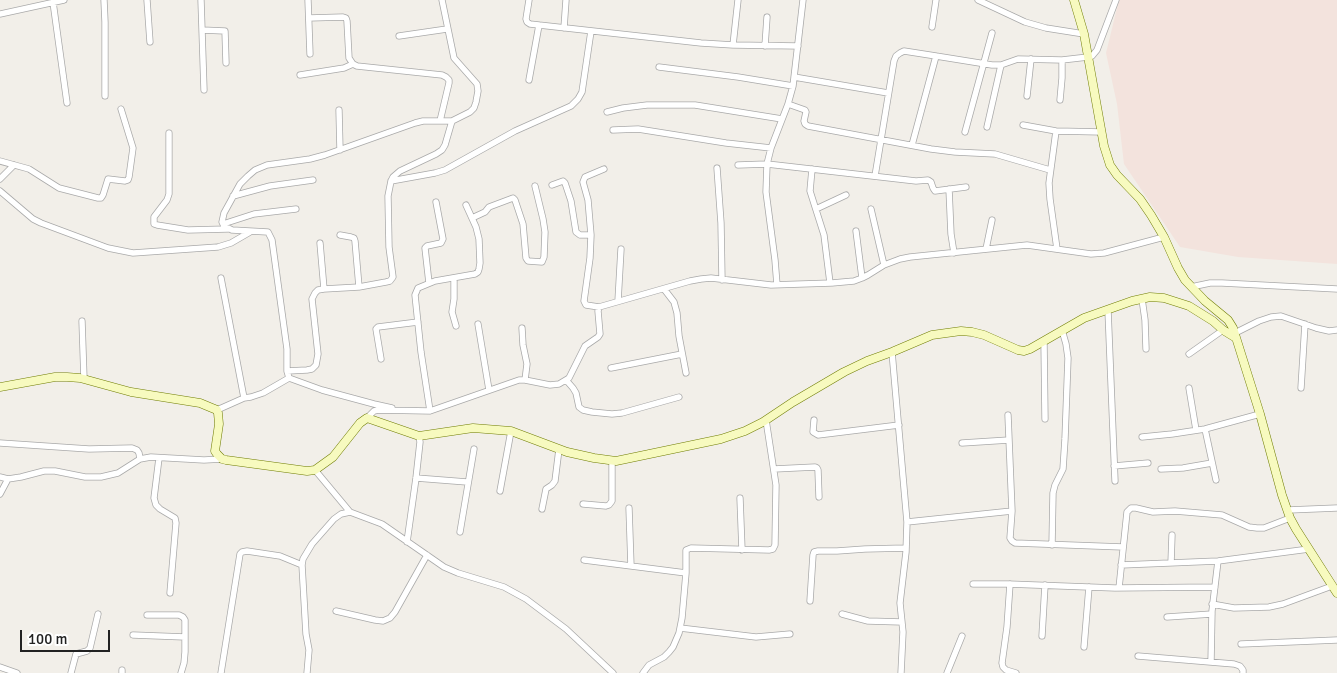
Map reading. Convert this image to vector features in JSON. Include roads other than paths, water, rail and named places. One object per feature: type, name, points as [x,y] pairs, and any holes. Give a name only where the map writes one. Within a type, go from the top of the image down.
[{"type":"street","points":[[0,14],[64,0]]},
{"type":"street","points":[[104,0],[106,22],[105,96]]},
{"type":"street","points":[[147,0],[150,42]]},
{"type":"street","points":[[201,0],[204,90]]},
{"type":"street","points":[[308,0],[310,54]]},
{"type":"street","points":[[226,227],[222,222],[224,213],[240,184],[255,170],[267,165],[310,159],[340,150],[415,122],[452,121],[474,108],[478,91],[477,84],[454,58],[442,0]]},
{"type":"street","points":[[529,0],[526,20],[538,25],[669,40],[733,45],[798,46]]},
{"type":"street","points":[[564,28],[566,0]]},
{"type":"street","points":[[733,45],[738,0]]},
{"type":"street","points":[[777,285],[766,192],[767,164],[793,86],[802,0]]},
{"type":"street","points":[[932,27],[936,0]]},
{"type":"street","points":[[978,0],[1025,22],[1046,28],[1084,34]]},
{"type":"street","points":[[1074,0],[1084,34],[1106,155],[1110,166],[1151,214],[1178,268],[1191,287],[1228,320],[1235,335],[1260,414],[1289,514],[1296,529],[1335,590],[1269,607],[1234,608],[1212,604]]},
{"type":"street","points":[[875,176],[894,61],[900,52],[992,65],[1001,65],[1018,59],[1062,60],[1088,57],[1092,56],[1097,50],[1116,0]]},
{"type":"street","points":[[53,2],[67,103]]},
{"type":"street","points":[[765,46],[766,17]]},
{"type":"street","points":[[309,18],[346,18],[349,58],[353,64],[362,67],[446,77],[449,83],[440,121]]},
{"type":"street","points":[[529,80],[538,25]]},
{"type":"street","points":[[399,36],[447,29]]},
{"type":"street","points":[[202,30],[225,31],[226,63]]},
{"type":"street","points":[[391,181],[445,170],[515,131],[571,106],[582,92],[591,31]]},
{"type":"street","points":[[965,132],[992,33]]},
{"type":"street","points":[[912,145],[936,56]]},
{"type":"street","points":[[1027,96],[1031,59]]},
{"type":"street","points":[[1060,100],[1062,60]]},
{"type":"street","points":[[300,75],[344,68],[353,64]]},
{"type":"street","points":[[987,127],[1001,65]]},
{"type":"street","points":[[659,67],[793,86]]},
{"type":"street","points":[[794,77],[888,93]]},
{"type":"street","points":[[607,112],[647,104],[695,105],[782,119]]},
{"type":"street","points":[[788,104],[805,110],[804,121],[808,126],[931,149],[995,154],[1050,170]]},
{"type":"street","points":[[0,161],[29,169],[59,188],[101,198],[108,179],[125,181],[129,177],[133,148],[121,109]]},
{"type":"street","points":[[340,110],[340,150]]},
{"type":"street","points":[[287,371],[312,369],[316,365],[318,354],[312,299],[318,290],[359,287],[386,282],[393,277],[389,247],[388,196],[391,181],[400,171],[442,150],[452,121]]},
{"type":"street","points":[[1023,125],[1056,131],[1102,132]]},
{"type":"street","points":[[613,130],[638,129],[771,148]]},
{"type":"street","points":[[1056,131],[1049,183],[1057,249]]},
{"type":"street","points":[[168,133],[169,194],[167,200],[154,217],[154,224],[188,230],[226,227],[250,232],[268,232],[272,240],[287,349],[287,371],[289,378]]},
{"type":"street","points":[[738,165],[767,164],[928,180],[931,182],[934,190],[966,187]]},
{"type":"street","points":[[0,179],[14,165]]},
{"type":"street","points":[[717,168],[721,223],[722,280]]},
{"type":"street","points":[[604,169],[585,177],[582,182],[588,200],[591,235],[584,301],[586,305],[599,307],[702,279],[777,285],[854,281],[868,275],[884,264],[900,259],[1027,245],[1091,254],[1104,253],[1164,237]]},
{"type":"street","points":[[812,169],[810,191],[824,235],[830,283]]},
{"type":"street","points":[[234,196],[270,186],[313,180]]},
{"type":"street","points":[[552,185],[563,181],[565,183],[571,201],[576,232],[580,235],[591,235]]},
{"type":"street","points":[[472,218],[485,212],[489,207],[513,198],[523,224],[526,258],[542,262],[545,232],[535,186]]},
{"type":"street","points":[[949,189],[951,234],[954,253]]},
{"type":"street","points":[[0,191],[33,219],[41,223],[108,248],[133,253],[218,247],[232,243],[250,232]]},
{"type":"street","points":[[816,209],[846,195]]},
{"type":"street","points":[[429,283],[425,248],[441,243],[443,239],[436,202]]},
{"type":"street","points":[[430,411],[415,295],[418,288],[429,283],[475,274],[480,269],[479,238],[466,205]]},
{"type":"street","points":[[226,227],[254,214],[296,209]]},
{"type":"street","points":[[871,209],[884,264]]},
{"type":"street","points":[[986,250],[992,220]]},
{"type":"street","points":[[856,231],[862,278]]},
{"type":"street","points":[[340,235],[354,238],[359,287]]},
{"type":"street","points":[[320,242],[324,289]]},
{"type":"street","points":[[618,301],[621,250]]},
{"type":"street","points":[[221,278],[244,398]]},
{"type":"street","points":[[454,278],[452,312],[456,326]]},
{"type":"street","points":[[1191,287],[1210,283],[1222,283],[1337,289]]},
{"type":"street","points":[[664,289],[676,307],[686,373]]},
{"type":"street","points":[[367,418],[419,436],[473,428],[511,431],[559,449],[594,458],[616,461],[721,439],[745,431],[844,372],[932,335],[961,331],[972,332],[984,335],[1018,350],[1030,349],[1084,318],[1132,301],[1150,297],[1164,298],[1188,306],[1213,321],[1223,330],[1235,335]]},
{"type":"street","points":[[1142,299],[1146,349]]},
{"type":"street","points":[[0,476],[8,479],[55,471],[85,477],[101,477],[118,472],[140,459],[159,458],[222,459],[307,471],[315,470],[333,457],[360,423],[374,411],[430,411],[513,382],[525,380],[559,384],[566,380],[572,374],[582,350],[600,334],[599,307]]},
{"type":"street","points":[[1108,310],[1115,481]]},
{"type":"street","points":[[1235,335],[1259,321],[1281,316],[1316,328],[1329,331],[1337,330]]},
{"type":"street","points":[[82,321],[84,379]]},
{"type":"street","points":[[381,359],[376,329],[418,322]]},
{"type":"street","points":[[478,324],[489,390]]},
{"type":"street","points":[[1300,388],[1306,324]]},
{"type":"street","points":[[522,328],[527,364],[525,380]]},
{"type":"street","points":[[1052,544],[1052,493],[1063,469],[1065,439],[1068,358],[1062,330]]},
{"type":"street","points":[[1189,354],[1223,330]]},
{"type":"street","points":[[1044,341],[1045,419]]},
{"type":"street","points":[[892,352],[907,522],[900,603],[903,632],[901,673]]},
{"type":"street","points":[[611,368],[682,354]]},
{"type":"street","points":[[0,387],[55,377],[84,379],[131,392],[200,404],[217,410],[244,398],[252,398],[289,378],[355,399],[412,412]]},
{"type":"street","points":[[566,380],[573,388],[580,408],[592,412],[612,414],[679,397]]},
{"type":"street","points":[[1189,388],[1196,430]]},
{"type":"street","points":[[217,410],[219,424],[216,451],[222,459]]},
{"type":"street","points":[[1142,437],[1196,430],[1260,414]]},
{"type":"street","points":[[1008,415],[1012,512],[1010,538],[1012,541],[1015,543],[1123,548]]},
{"type":"street","points":[[643,673],[649,665],[669,652],[673,647],[680,628],[686,573],[685,554],[688,548],[769,550],[775,545],[776,485],[766,420]]},
{"type":"street","points":[[814,420],[813,432],[818,435],[899,425]]},
{"type":"street","points":[[1205,428],[1216,480]]},
{"type":"street","points":[[500,492],[511,431]]},
{"type":"street","points":[[407,542],[416,478],[419,436]]},
{"type":"street","points":[[962,443],[1009,440]]},
{"type":"street","points":[[0,443],[89,449],[132,448],[137,450],[140,459]]},
{"type":"street","points":[[460,532],[474,448]]},
{"type":"street","points":[[542,509],[546,489],[555,481],[559,449]]},
{"type":"street","points":[[159,458],[154,498],[156,505],[175,518],[176,523],[170,593]]},
{"type":"street","points":[[583,504],[606,506],[612,501],[612,460]]},
{"type":"street","points":[[1114,466],[1148,463]]},
{"type":"street","points":[[1160,469],[1183,468],[1212,463]]},
{"type":"street","points":[[774,469],[817,468],[819,497]]},
{"type":"street","points":[[315,470],[350,512],[382,524],[444,567],[504,587],[526,599],[566,629],[613,673]]},
{"type":"street","points":[[416,478],[467,482]]},
{"type":"street","points":[[0,494],[8,479]]},
{"type":"street","points":[[740,498],[742,550]]},
{"type":"street","points":[[629,508],[631,566]]},
{"type":"street","points":[[1118,588],[1127,512],[1131,508],[1153,512],[1175,511],[1222,515],[1250,527],[1264,528],[1289,514],[1337,508]]},
{"type":"street","points":[[307,673],[309,650],[306,634],[302,565],[306,553],[322,531],[341,514],[350,512]]},
{"type":"street","points":[[907,522],[1012,512]]},
{"type":"street","points":[[1171,563],[1172,535]]},
{"type":"street","points":[[810,601],[814,552],[906,548]]},
{"type":"street","points":[[1121,565],[1218,561],[1308,548]]},
{"type":"street","points":[[221,673],[240,554],[247,551],[280,556],[302,565]]},
{"type":"street","points":[[336,611],[375,620],[390,618],[427,555]]},
{"type":"street","points":[[584,560],[686,573]]},
{"type":"street","points":[[1211,662],[1212,604],[1218,561]]},
{"type":"street","points":[[973,584],[1118,588],[1214,587]]},
{"type":"street","points":[[1010,584],[1002,663],[1006,670],[1016,673]]},
{"type":"street","points":[[1042,636],[1045,586]]},
{"type":"street","points":[[1084,647],[1089,587]]},
{"type":"street","points":[[71,673],[76,654],[87,651],[90,648],[98,614]]},
{"type":"street","points":[[842,614],[868,621],[902,622]]},
{"type":"street","points":[[1167,617],[1212,614]]},
{"type":"street","points":[[147,615],[179,616],[185,620],[184,663],[181,673]]},
{"type":"street","points":[[680,628],[756,637],[790,634]]},
{"type":"street","points":[[133,635],[185,637]]},
{"type":"street","points":[[947,673],[962,636]]},
{"type":"street","points":[[1241,644],[1337,640]]},
{"type":"street","points":[[1138,656],[1234,664],[1240,666],[1243,673]]},
{"type":"street","points":[[0,667],[17,673]]}]
